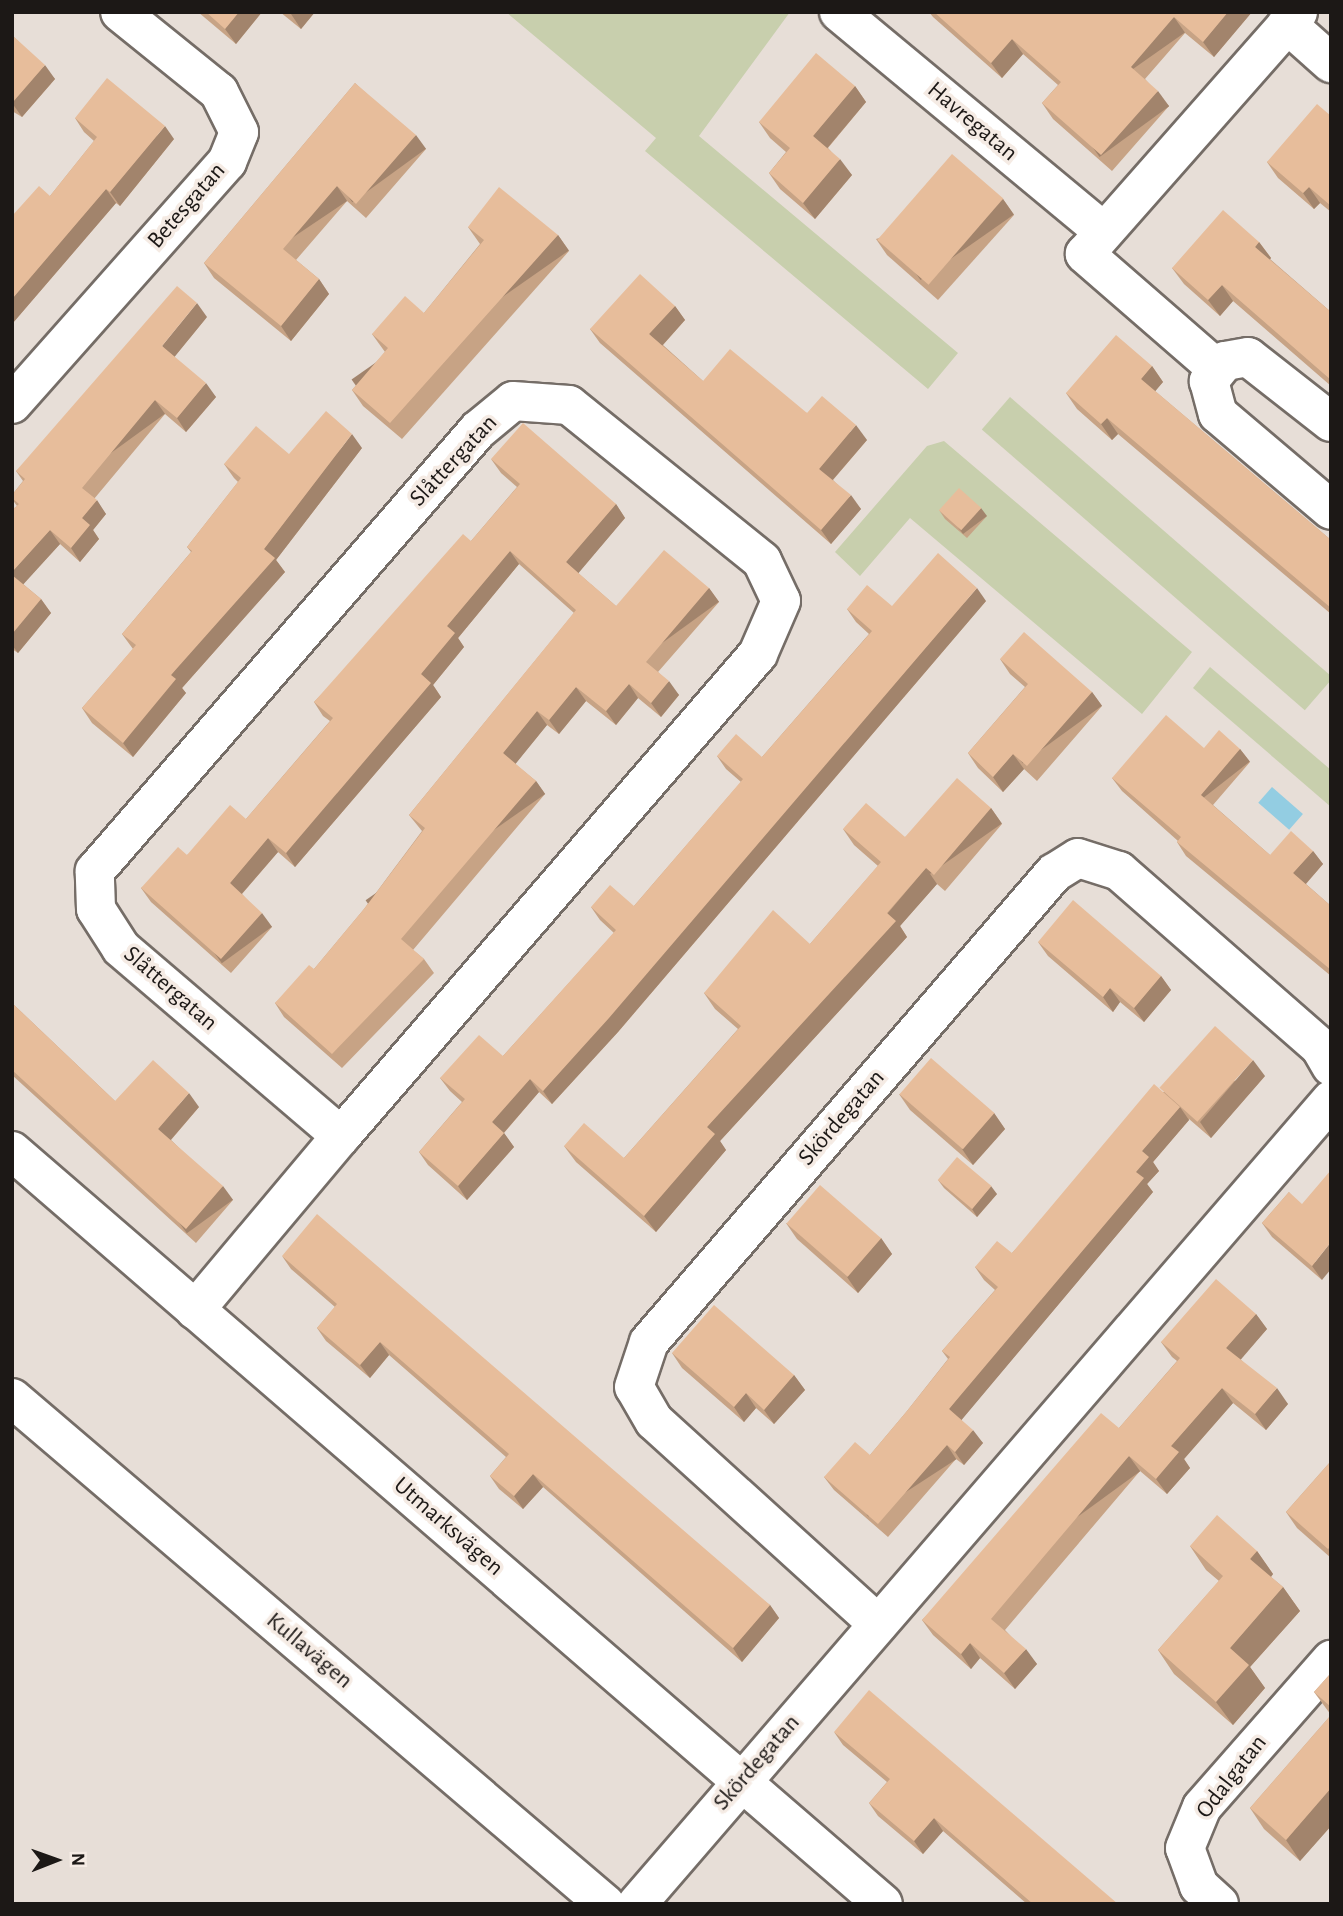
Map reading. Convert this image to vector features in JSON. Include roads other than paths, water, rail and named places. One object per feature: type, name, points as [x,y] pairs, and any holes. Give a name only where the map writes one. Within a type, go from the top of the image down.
[{"type":"street","name":"Betesgatan","points":[[12,404],[227,162],[239,132],[219,92],[120,12]]},
{"type":"street","name":"Havregatan","points":[[839,12],[1104,232]]},
{"type":"street","points":[[1216,368],[1085,254],[1293,18],[1331,63]]},
{"type":"street","points":[[1331,422],[1255,359],[1233,358],[1216,368],[1208,391],[1216,412],[1331,510]]},
{"type":"street","name":"Slåttergatan","points":[[195,1310],[341,1136],[758,654],[781,601],[762,561],[569,405],[513,401],[478,430],[96,871],[96,909],[121,948],[341,1136]]},
{"type":"street","name":"Skördegatan","points":[[878,1624],[654,1421],[634,1387],[649,1342],[1054,873],[1078,858],[1119,871],[1320,1047],[1331,1066]]},
{"type":"street","name":"Skördegatan","points":[[637,1904],[1331,1100]]},
{"type":"street","name":"Utmarksvägen","points":[[12,1151],[883,1904]]},
{"type":"street","name":"Kullavägen","points":[[12,1398],[605,1904]]},
{"type":"street","name":"Odalgatan","points":[[1219,1904],[1199,1886],[1185,1848],[1202,1807],[1331,1660]]},
{"type":"water","points":[[1272,787],[1303,814],[1289,830],[1258,803]]}]
